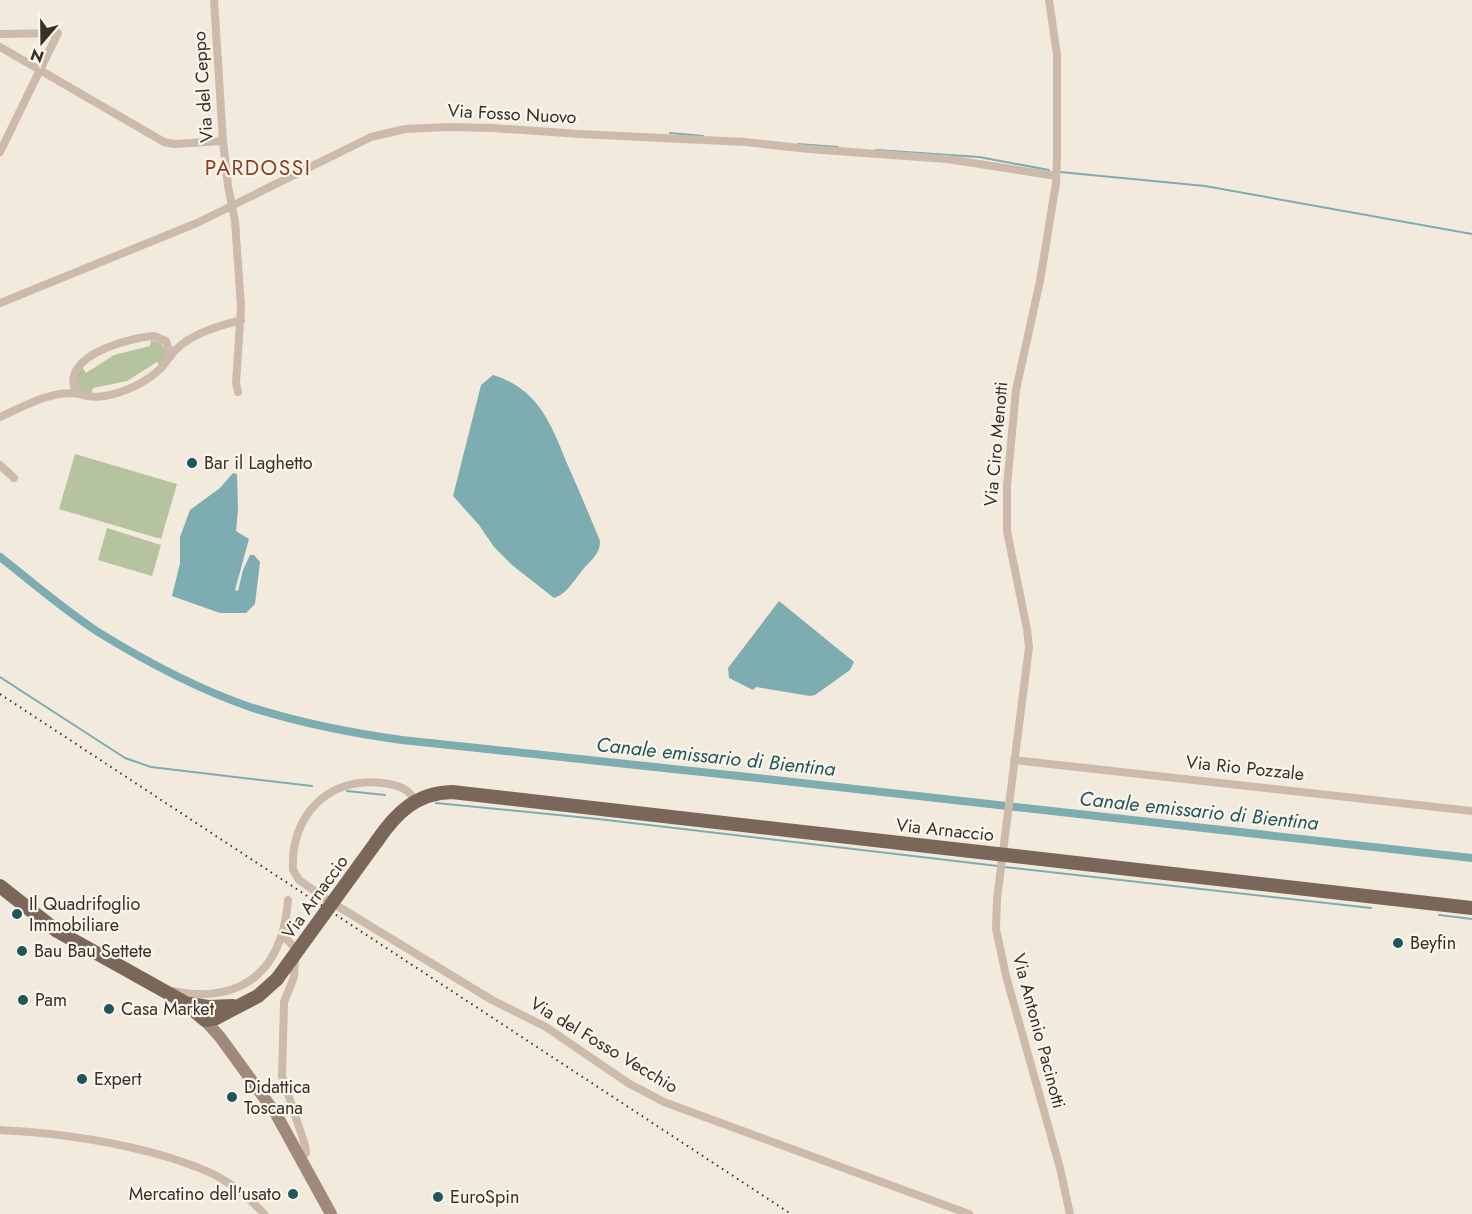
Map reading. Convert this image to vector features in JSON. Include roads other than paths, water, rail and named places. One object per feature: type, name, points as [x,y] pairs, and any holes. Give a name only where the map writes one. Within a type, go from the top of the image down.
[{"type":"main road","name":"Via Arnaccio","points":[[203,1018],[210,1020],[263,993],[277,979],[393,819],[414,801],[439,793],[464,793],[1001,863],[1472,908]]},
{"type":"main road","points":[[0,886],[57,931],[184,1002],[203,1018],[276,1114],[331,1214]]},
{"type":"main road","points":[[184,1002],[204,1007],[229,1009],[220,1024],[219,1037]]},
{"type":"street","name":"Via del Ceppo","points":[[214,0],[224,141],[236,238],[241,320],[236,383],[238,392]]},
{"type":"street","name":"Via Ciro Menotti","points":[[1001,863],[1029,639],[1007,531],[1008,475],[1016,390],[1040,281],[1056,176],[1057,62],[1049,0]]},
{"type":"street","points":[[0,34],[58,33],[41,72],[0,152]]},
{"type":"street","points":[[0,48],[164,142],[174,144],[224,141]]},
{"type":"street","name":"Via Fosso Nuovo","points":[[0,303],[197,223],[371,138],[389,132],[429,127],[492,128],[746,142],[947,159],[1056,176]]},
{"type":"street","points":[[56,394],[69,393],[100,397],[130,388],[157,373],[178,347],[187,340],[241,320]]},
{"type":"street","points":[[0,417],[56,394],[64,388],[84,361],[112,345],[154,336],[166,341],[187,340]]},
{"type":"street","points":[[166,341],[170,347],[169,358]]},
{"type":"street","points":[[73,376],[74,387],[79,394]]},
{"type":"street","points":[[0,465],[14,478]]},
{"type":"street","name":"Via Rio Pozzale","points":[[1014,760],[1472,811]]},
{"type":"street","name":"Via Arnaccio","points":[[329,901],[295,876],[292,865],[297,836],[306,816],[318,801],[354,783],[369,781],[386,783],[406,790],[414,801]]},
{"type":"street","name":"Via Antonio Pacinotti","points":[[1001,863],[996,921],[999,949],[1063,1179],[1070,1214]]},
{"type":"street","name":"Via Arnaccio","points":[[160,988],[203,995],[233,990],[246,983],[263,969],[277,948],[288,900]]},
{"type":"street","name":"Via del Fosso Vecchio","points":[[339,907],[492,1000],[546,1027],[628,1083],[664,1102],[969,1214]]},
{"type":"street","name":"Via Arnaccio","points":[[282,934],[292,945]]},
{"type":"street","name":"Via Arnaccio","points":[[295,960],[294,977],[284,1002],[282,1076],[305,1145],[306,1153],[301,1159]]},
{"type":"street","points":[[0,1130],[79,1137],[116,1143],[160,1155],[221,1178],[236,1188],[264,1214]]},
{"type":"water","points":[[493,375],[509,381],[522,390],[542,411],[557,438],[600,541],[594,558],[566,591],[554,598],[512,565],[494,547],[479,525],[453,496],[481,385]]},
{"type":"water","points":[[233,473],[237,474],[236,531],[249,539],[235,590],[238,591],[243,570],[250,555],[254,555],[260,562],[255,604],[246,613],[220,613],[172,596],[180,563],[180,537],[190,510],[220,488]]},
{"type":"water","points":[[779,601],[854,662],[850,670],[815,695],[756,687],[753,690],[729,678],[728,668]]},
{"type":"waterway","points":[[670,133],[703,136]]},
{"type":"waterway","points":[[798,144],[838,147]]},
{"type":"waterway","points":[[876,150],[979,157],[1049,170]]},
{"type":"waterway","points":[[1060,172],[1205,186],[1472,234]]},
{"type":"waterway","name":"Canale emissario di Bientina","points":[[0,557],[85,623],[153,664],[211,692],[250,707],[326,727],[402,740],[1472,858]]},
{"type":"waterway","points":[[0,677],[125,758],[151,767],[312,786]]},
{"type":"waterway","points":[[347,791],[385,795]]},
{"type":"waterway","points":[[436,803],[598,819],[998,866]]},
{"type":"waterway","points":[[1004,867],[1371,908]]},
{"type":"waterway","points":[[1439,915],[1472,919]]},
{"type":"railway","points":[[0,694],[791,1214]]},
{"type":"place","name":"Bar il Laghetto","points":[[192,463]]},
{"type":"place","name":"Il Quadrifoglio Immobiliare","points":[[17,914]]},
{"type":"place","name":"Beyfin","points":[[1398,943]]},
{"type":"place","name":"Bau Bau Settete","points":[[22,951]]},
{"type":"place","name":"Pam","points":[[23,1000]]},
{"type":"place","name":"Casa Market","points":[[109,1009]]},
{"type":"place","name":"Expert","points":[[82,1079]]},
{"type":"place","name":"Didattica Toscana","points":[[232,1097]]},
{"type":"place","name":"Mercatino dell'usato","points":[[293,1194]]},
{"type":"place","name":"EuroSpin","points":[[438,1197]]},
{"type":"district","name":"PARDOSSI","points":[[258,168]]}]
